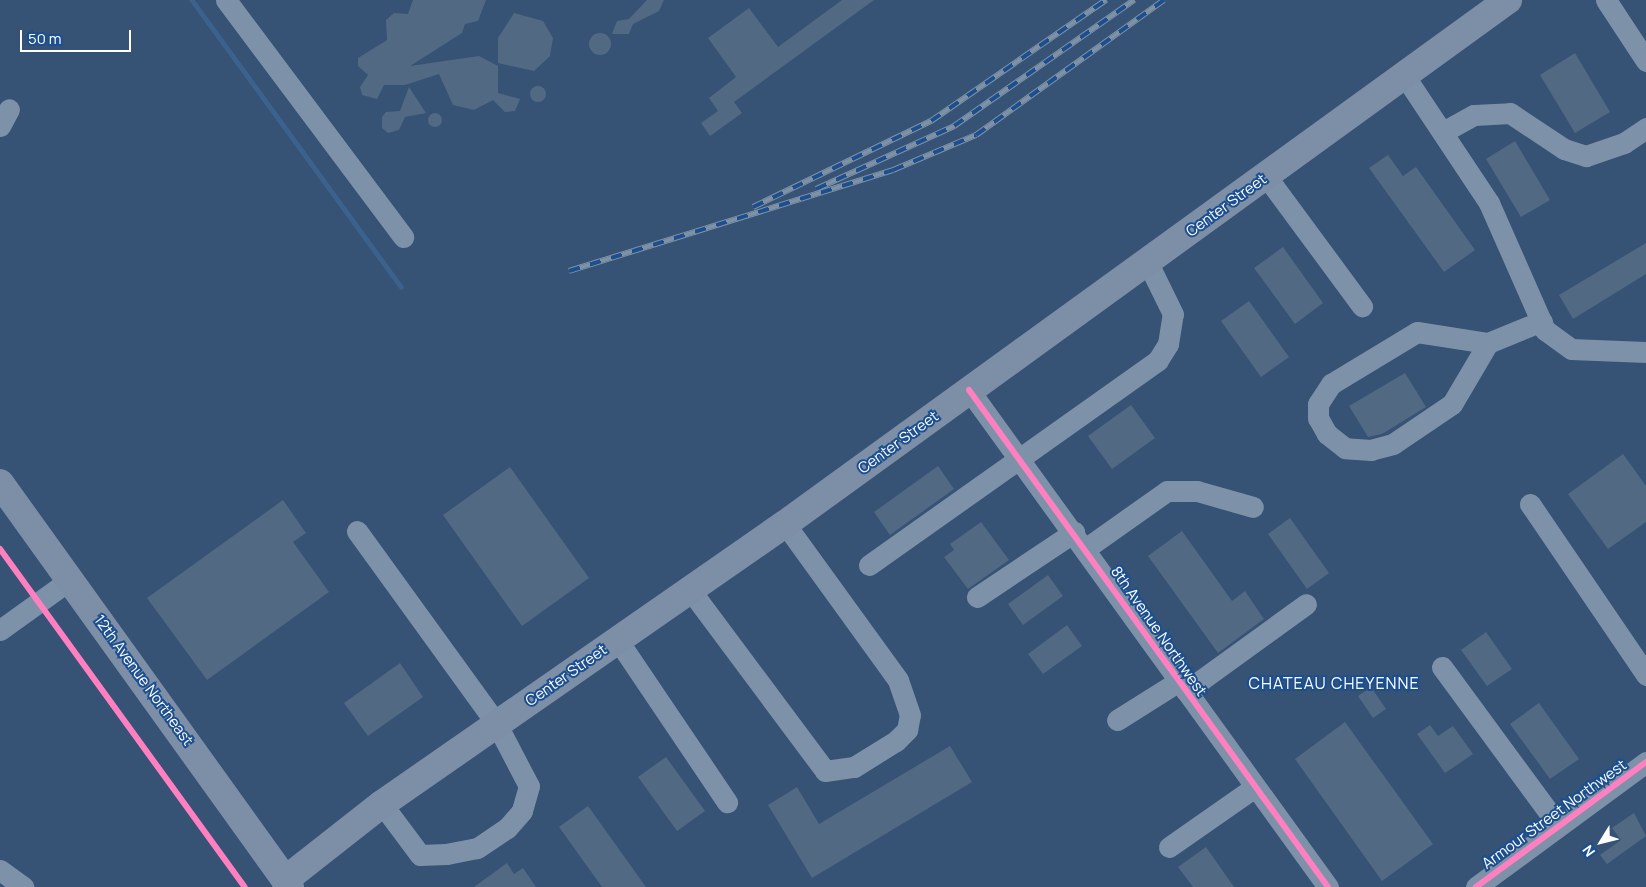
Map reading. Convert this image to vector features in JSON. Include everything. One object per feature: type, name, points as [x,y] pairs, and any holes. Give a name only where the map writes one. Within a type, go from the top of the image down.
[{"type":"main road","name":"Center Street","points":[[283,885],[382,804],[785,524],[1508,0]]},
{"type":"main road","name":"12th Avenue Northeast","points":[[0,483],[71,579],[283,885]]},
{"type":"street","points":[[226,0],[403,237]]},
{"type":"street","points":[[1606,0],[1646,61]]},
{"type":"street","points":[[1404,75],[1489,203],[1545,330],[1570,349],[1646,352]]},
{"type":"street","points":[[1443,132],[1474,115],[1510,112],[1564,149],[1586,156],[1624,143],[1646,128]]},
{"type":"street","points":[[1266,176],[1362,306]]},
{"type":"street","points":[[870,566],[1158,360],[1168,344],[1173,314],[1147,261]]},
{"type":"street","points":[[1488,343],[1452,404],[1393,444],[1371,450],[1345,448],[1327,434],[1318,418],[1318,404],[1331,384],[1417,332],[1488,343],[1542,321]]},
{"type":"street","name":"8th Avenue Northwest","points":[[969,390],[1020,458],[1328,887]]},
{"type":"street","points":[[976,597],[1167,491],[1197,491],[1253,507]]},
{"type":"street","points":[[1530,504],[1646,675]]},
{"type":"street","points":[[690,591],[825,771],[854,767],[896,741],[907,730],[910,716],[898,680],[785,524]]},
{"type":"street","points":[[357,530],[496,723],[530,786],[522,811],[507,828],[477,848],[420,855],[382,804]]},
{"type":"street","points":[[0,630],[71,579]]},
{"type":"street","points":[[1117,720],[1182,686],[1306,604]]},
{"type":"street","points":[[617,639],[727,802]]},
{"type":"street","points":[[1442,667],[1559,826]]},
{"type":"street","name":"Armour Street Northwest","points":[[1476,887],[1646,762]]},
{"type":"street","points":[[1169,847],[1255,787]]},
{"type":"street","points":[[0,870],[23,887]]},
{"type":"building","points":[[413,0],[486,0],[478,21],[465,24],[462,33],[410,66],[479,56],[498,66],[498,93],[520,99],[515,111],[505,112],[493,100],[474,110],[453,105],[439,74],[405,85],[384,85],[377,99],[362,95],[360,87],[368,75],[358,66],[358,58],[387,40],[386,20],[394,13],[408,14]]},
{"type":"building","points":[[647,0],[664,0],[659,11],[633,24],[629,34],[612,34],[617,21],[629,19]]},
{"type":"building","points":[[842,0],[874,0],[734,102],[742,113],[710,136],[701,123],[718,111],[709,98],[736,77],[708,38],[749,8],[778,47]]},
{"type":"building","points":[[514,13],[543,21],[553,38],[550,56],[534,71],[498,63],[498,38]]},
{"type":"building","points":[[600,33],[608,36],[611,44],[608,52],[600,55],[592,52],[589,44],[592,36]]},
{"type":"building","points":[[1575,53],[1610,112],[1575,133],[1540,75]]},
{"type":"building","points":[[538,86],[544,88],[546,94],[544,100],[538,102],[532,100],[530,94],[532,88]]},
{"type":"building","points":[[409,87],[426,113],[405,117],[399,130],[388,133],[382,128],[382,117],[386,112],[400,111]]},
{"type":"building","points":[[432,113],[438,113],[442,120],[438,127],[432,127],[428,123],[428,117]]},
{"type":"building","points":[[1515,141],[1550,200],[1521,217],[1486,159]]},
{"type":"building","points":[[1388,155],[1403,176],[1416,167],[1475,250],[1444,272],[1369,168]]},
{"type":"building","points":[[1646,243],[1646,274],[1573,319],[1559,295]]},
{"type":"building","points":[[1283,247],[1323,303],[1295,324],[1254,268]]},
{"type":"building","points":[[1249,301],[1289,357],[1261,377],[1221,321]]},
{"type":"building","points":[[1405,373],[1426,407],[1382,434],[1368,437],[1349,406]]},
{"type":"building","points":[[1131,405],[1155,438],[1112,469],[1088,436]]},
{"type":"building","points":[[1623,454],[1646,486],[1646,522],[1608,549],[1568,494]]},
{"type":"building","points":[[938,466],[954,489],[890,535],[874,512]]},
{"type":"building","points":[[510,467],[589,578],[522,626],[443,515]]},
{"type":"building","points":[[283,500],[306,533],[293,542],[329,592],[207,680],[147,598]]},
{"type":"building","points":[[1290,518],[1329,573],[1307,589],[1268,534]]},
{"type":"building","points":[[981,522],[1009,560],[968,589],[944,557],[954,550],[950,544]]},
{"type":"building","points":[[1182,531],[1232,601],[1245,591],[1264,619],[1218,653],[1148,556]]},
{"type":"building","points":[[1048,575],[1063,596],[1023,625],[1008,604]]},
{"type":"building","points":[[1067,625],[1082,646],[1043,674],[1028,654]]},
{"type":"building","points":[[1486,632],[1512,669],[1487,686],[1461,650]]},
{"type":"building","points":[[400,663],[423,697],[368,736],[344,703]]},
{"type":"building","points":[[1371,687],[1386,709],[1373,718],[1358,696]]},
{"type":"building","points":[[1539,703],[1579,759],[1550,779],[1510,724]]},
{"type":"building","points":[[1345,722],[1433,844],[1382,881],[1295,759]]},
{"type":"building","points":[[1430,725],[1438,736],[1453,726],[1473,754],[1445,773],[1417,734]]},
{"type":"building","points":[[950,746],[972,782],[812,878],[768,805],[797,787],[819,824]]},
{"type":"building","points":[[666,757],[705,811],[677,831],[638,777]]},
{"type":"building","points":[[588,806],[646,887],[602,887],[559,827]]},
{"type":"building","points":[[1634,813],[1646,836],[1607,864],[1600,855],[1621,840],[1612,828]]},
{"type":"building","points":[[1206,847],[1234,887],[1193,887],[1178,867]]},
{"type":"building","points":[[507,863],[514,874],[523,868],[536,887],[474,887]]},
{"type":"waterway","points":[[192,0],[401,287]]},
{"type":"railway","points":[[753,207],[931,121],[1106,0]]},
{"type":"railway","points":[[816,189],[954,126],[1134,0]]},
{"type":"railway","points":[[569,271],[893,170],[976,135],[1164,0]]},
{"type":"cycle path","points":[[969,390],[1328,887]]},
{"type":"cycle path","points":[[0,549],[245,887]]},
{"type":"cycle path","points":[[1476,887],[1646,762]]},
{"type":"district","name":"CHATEAU CHEYENNE","points":[[1334,683]]}]
